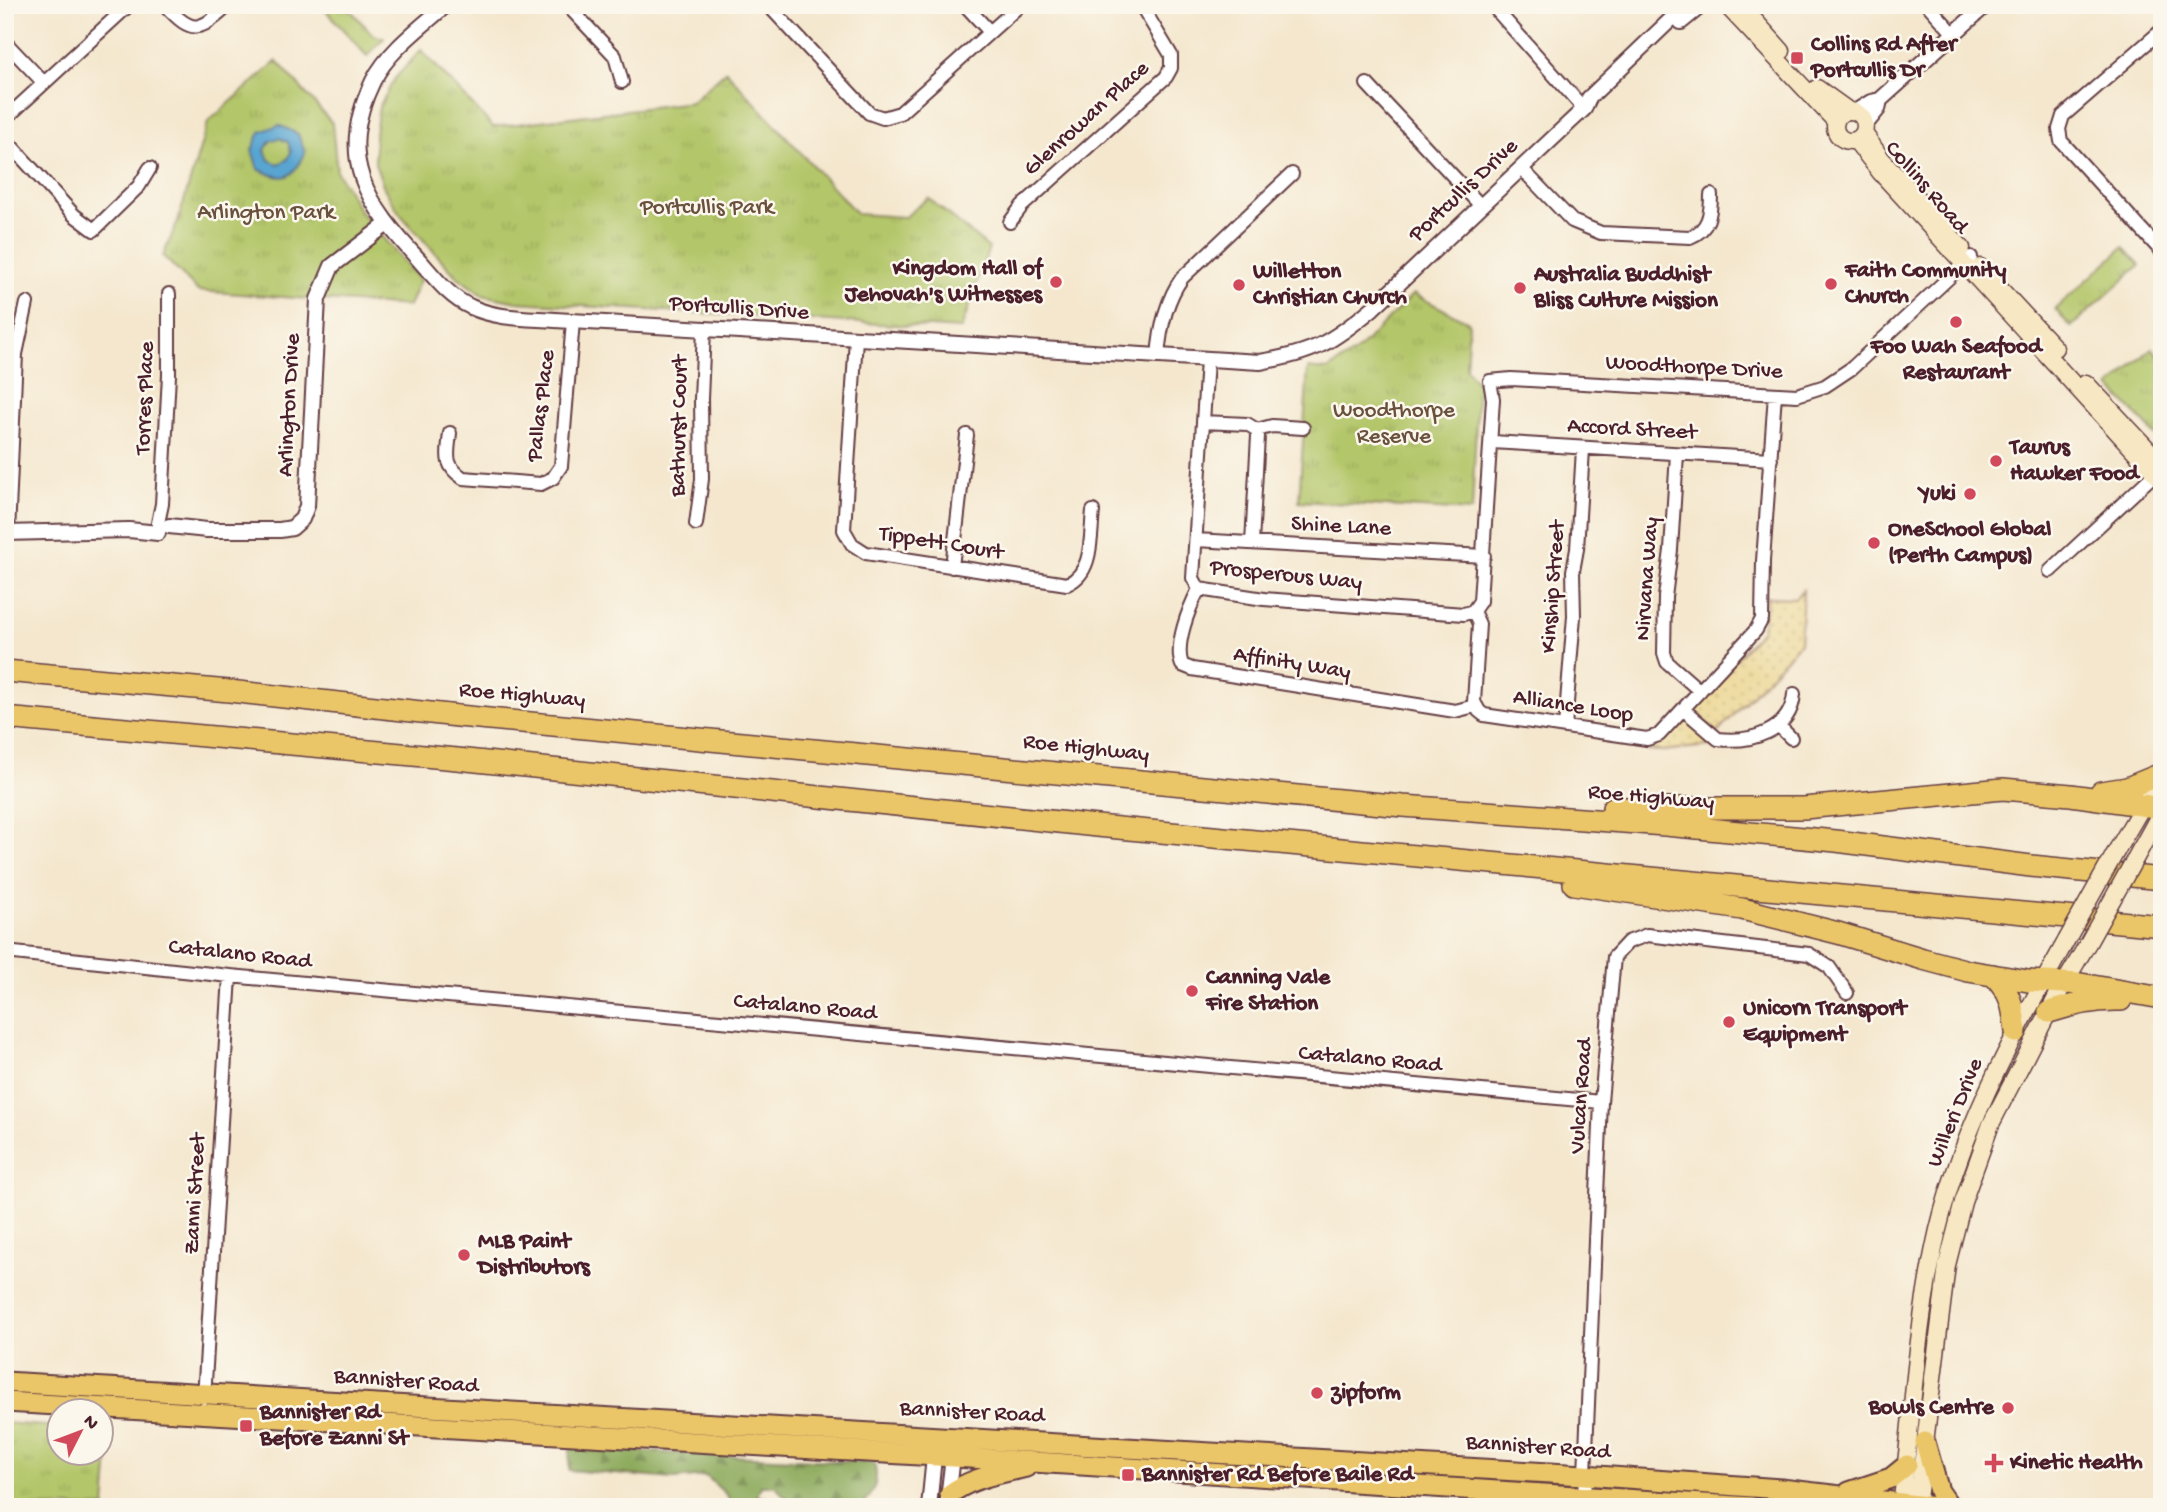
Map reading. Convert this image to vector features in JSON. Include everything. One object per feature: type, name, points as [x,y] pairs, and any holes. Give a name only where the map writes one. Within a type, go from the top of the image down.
[{"type":"highway","name":"Roe Highway","points":[[5,670],[1403,806],[1665,825],[1836,841],[2031,866],[2162,879]]},
{"type":"highway","points":[[5,718],[2162,926]]},
{"type":"highway","points":[[2071,795],[2127,788],[2161,774]]},
{"type":"highway","points":[[1403,806],[1502,801],[1617,808],[1804,808],[2003,789],[2071,795],[2155,808]]},
{"type":"highway","points":[[1322,847],[1742,909],[1838,933],[1923,959],[1993,975],[2065,983],[2162,999]]},
{"type":"highway","points":[[1993,975],[2006,987],[2016,1032]]},
{"type":"highway","points":[[2049,1012],[2072,1004],[2104,999],[2162,999]]},
{"type":"main road","name":"Collins Road","points":[[1726,5],[1836,122],[1836,129],[1841,137],[1861,133]]},
{"type":"main road","name":"Collins Road","points":[[1741,5],[1817,88],[1863,117],[1861,133],[1881,158],[1967,260],[2160,471]]},
{"type":"main road","points":[[1836,122],[1839,116],[1852,111]]},
{"type":"main road","name":"Willeri Drive","points":[[1915,1505],[1947,1265],[1963,1202],[1991,1124],[2049,1012],[2140,850],[2155,808],[2161,774]]},
{"type":"main road","name":"Willeri Drive","points":[[1915,1505],[1907,1465],[1919,1343],[1934,1247],[1947,1196],[1970,1131],[2016,1032],[2118,848],[2155,808]]},
{"type":"main road","name":"Bannister Road","points":[[5,1382],[1584,1475],[1760,1497],[1842,1495],[1915,1505]]},
{"type":"main road","name":"Bannister Road","points":[[5,1402],[1751,1507]]},
{"type":"main road","points":[[1925,1442],[1939,1491],[1950,1507]]},
{"type":"main road","points":[[948,1500],[961,1485],[972,1480],[1044,1463]]},
{"type":"main road","points":[[1842,1495],[1891,1478],[1907,1465]]},
{"type":"street","points":[[5,119],[130,5]]},
{"type":"street","points":[[165,5],[181,23],[194,27],[208,24],[229,5]]},
{"type":"street","name":"Portcullis Drive","points":[[446,5],[393,53],[374,79],[363,105],[358,128],[358,160],[364,186],[377,211],[448,292],[470,307],[496,315],[573,321],[1259,362],[1296,356],[1342,334],[1584,109],[1594,105],[1702,5]]},
{"type":"street","points":[[567,5],[615,56],[622,82]]},
{"type":"street","points":[[768,5],[869,113],[883,118],[900,113],[1020,5]]},
{"type":"street","points":[[965,5],[990,32]]},
{"type":"street","name":"Glenrowan Place","points":[[1010,222],[1022,206],[1166,77],[1171,68],[1171,55],[1141,5]]},
{"type":"street","points":[[1492,5],[1584,109]]},
{"type":"street","name":"Portcullis Drive","points":[[1584,109],[1589,98],[1686,5]]},
{"type":"street","points":[[1928,5],[1954,34]]},
{"type":"street","points":[[1852,111],[1880,100],[1986,5]]},
{"type":"street","points":[[2162,30],[2063,116],[2059,130],[2061,141],[2162,251]]},
{"type":"street","points":[[5,42],[44,83]]},
{"type":"street","points":[[1367,84],[1481,206]]},
{"type":"street","points":[[1861,133],[1878,109],[1880,100]]},
{"type":"street","points":[[5,139],[74,215],[94,230],[139,186],[150,168]]},
{"type":"street","points":[[1521,168],[1572,221],[1601,233],[1690,237],[1698,234],[1708,221],[1711,195]]},
{"type":"street","points":[[1158,357],[1168,302],[1175,287],[1292,174]]},
{"type":"street","name":"Arlington Drive","points":[[6,533],[162,527],[193,533],[207,530],[292,528],[302,519],[307,506],[318,299],[332,266],[387,224]]},
{"type":"street","name":"Woodthorpe Drive","points":[[1492,442],[1493,399],[1490,381],[1511,379],[1797,395],[1825,386],[1852,368],[1967,260]]},
{"type":"street","name":"Torres Place","points":[[162,527],[169,375],[169,294]]},
{"type":"street","points":[[6,533],[16,354],[27,303]]},
{"type":"street","name":"Pallas Place","points":[[450,433],[447,459],[452,471],[463,478],[541,484],[554,478],[561,466],[573,321]]},
{"type":"street","name":"Bathurst Court","points":[[696,524],[702,480],[704,329]]},
{"type":"street","name":"Tippett Court","points":[[856,338],[844,530],[852,544],[866,554],[1058,584],[1074,581],[1086,568],[1093,511]]},
{"type":"street","name":"Prosperous Way","points":[[1207,360],[1193,578],[1199,589],[1264,599],[1464,614],[1473,611]]},
{"type":"street","name":"Alliance Loop","points":[[1475,706],[1484,715],[1654,738],[1684,709],[1756,630],[1762,619],[1763,561],[1775,394]]},
{"type":"street","points":[[1203,422],[1247,424],[1257,430],[1272,426],[1303,428]]},
{"type":"street","points":[[1252,543],[1257,430]]},
{"type":"street","points":[[952,567],[967,435]]},
{"type":"street","points":[[1475,706],[1479,624],[1473,611],[1480,601],[1492,442]]},
{"type":"street","name":"Accord Street","points":[[1492,442],[1771,458]]},
{"type":"street","name":"Kinship Street","points":[[1565,727],[1583,449]]},
{"type":"street","name":"Nirvana Way","points":[[1677,454],[1667,574],[1664,653],[1667,662],[1700,691]]},
{"type":"street","points":[[2050,571],[2160,471]]},
{"type":"street","name":"Shine Lane","points":[[1196,540],[1484,556]]},
{"type":"street","name":"Affinity Way","points":[[1199,589],[1180,642],[1179,656],[1182,665],[1192,669],[1455,711],[1475,706]]},
{"type":"street","points":[[1684,709],[1718,739],[1758,737],[1770,733],[1778,725],[1793,704],[1794,694]]},
{"type":"street","points":[[1778,725],[1791,738]]},
{"type":"street","name":"Vulcan Road","points":[[1584,1497],[1601,1102],[1614,957],[1628,942],[1647,935],[1809,954],[1829,967],[1847,993]]},
{"type":"street","name":"Catalano Road","points":[[5,952],[230,976],[1601,1102]]},
{"type":"street","name":"Zanni Street","points":[[204,1415],[230,976]]},
{"type":"street","points":[[946,1436],[944,1457],[948,1500]]},
{"type":"street","points":[[929,1507],[944,1457]]},
{"type":"green space","points":[[321,5],[346,5],[373,35],[384,38],[367,56]]},
{"type":"green space","name":"Portcullis Park","points":[[421,50],[493,127],[691,102],[726,71],[857,214],[905,217],[928,198],[989,248],[961,329],[517,302],[482,295],[455,275],[400,214],[384,188],[375,163],[379,107],[395,78]]},
{"type":"green space","name":"Arlington Park","points":[[277,61],[332,123],[337,172],[362,214],[420,280],[409,306],[198,291],[163,256],[178,221],[208,122]]},
{"type":"green space","points":[[2124,247],[2140,265],[2071,327],[2055,309]]},
{"type":"green space","name":"Woodthorpe Reserve","points":[[1413,294],[1469,322],[1466,369],[1478,383],[1472,511],[1299,501],[1308,368],[1327,370],[1357,351]]},
{"type":"green space","points":[[2152,348],[2162,359],[2162,442],[2110,387]]},
{"type":"green space","points":[[5,1423],[46,1426],[46,1466],[108,1466],[105,1507],[5,1507]]},
{"type":"green space","points":[[570,1448],[874,1463],[876,1481],[870,1497],[862,1507],[800,1507],[784,1496],[776,1486],[761,1486],[757,1496],[771,1499],[777,1507],[732,1507],[727,1495],[706,1476],[674,1479],[569,1470]]},
{"type":"sand","points":[[1803,590],[1800,643],[1717,733],[1694,709],[1696,703],[1762,630],[1767,597],[1795,598]]},
{"type":"sand","points":[[1682,719],[1691,722],[1716,745],[1663,751],[1647,750],[1648,744],[1662,740]]},
{"type":"water","points":[[279,125],[298,134],[305,153],[292,173],[281,177],[258,169],[252,150],[260,132]],"holes":[[[279,138],[288,142],[291,152],[287,160],[278,164],[269,160],[265,150],[270,141]]]},
{"type":"place","name":"Collins Rd After Portcullis Dr","points":[[1797,58]]},
{"type":"place","name":"Kingdom Hall of Jehovah's Witnesses","points":[[1056,282]]},
{"type":"place","name":"Faith Community Church","points":[[1831,284]]},
{"type":"place","name":"Willetton Christian Church","points":[[1239,285]]},
{"type":"place","name":"Australia Buddhist Bliss Culture Mission","points":[[1520,288]]},
{"type":"place","name":"Foo Wah Seafood Restaurant","points":[[1956,322]]},
{"type":"place","name":"Taurus Hawker Food","points":[[1996,461]]},
{"type":"place","name":"Yuki","points":[[1970,494]]},
{"type":"place","name":"OneSchool Global (Perth Campus)","points":[[1874,543]]},
{"type":"place","name":"Canning Vale Fire Station","points":[[1192,991]]},
{"type":"place","name":"Unicorn Transport Equipment","points":[[1729,1022]]},
{"type":"place","name":"MLB Paint Distributors","points":[[464,1255]]},
{"type":"place","name":"zipform","points":[[1317,1393]]},
{"type":"place","name":"Bowls Centre","points":[[2008,1408]]},
{"type":"place","name":"Bannister Rd Before Zanni St","points":[[246,1426]]},
{"type":"place","name":"Kinetic Health","points":[[1994,1463]]},
{"type":"place","name":"Bannister Rd Before Baile Rd","points":[[1128,1475]]}]
